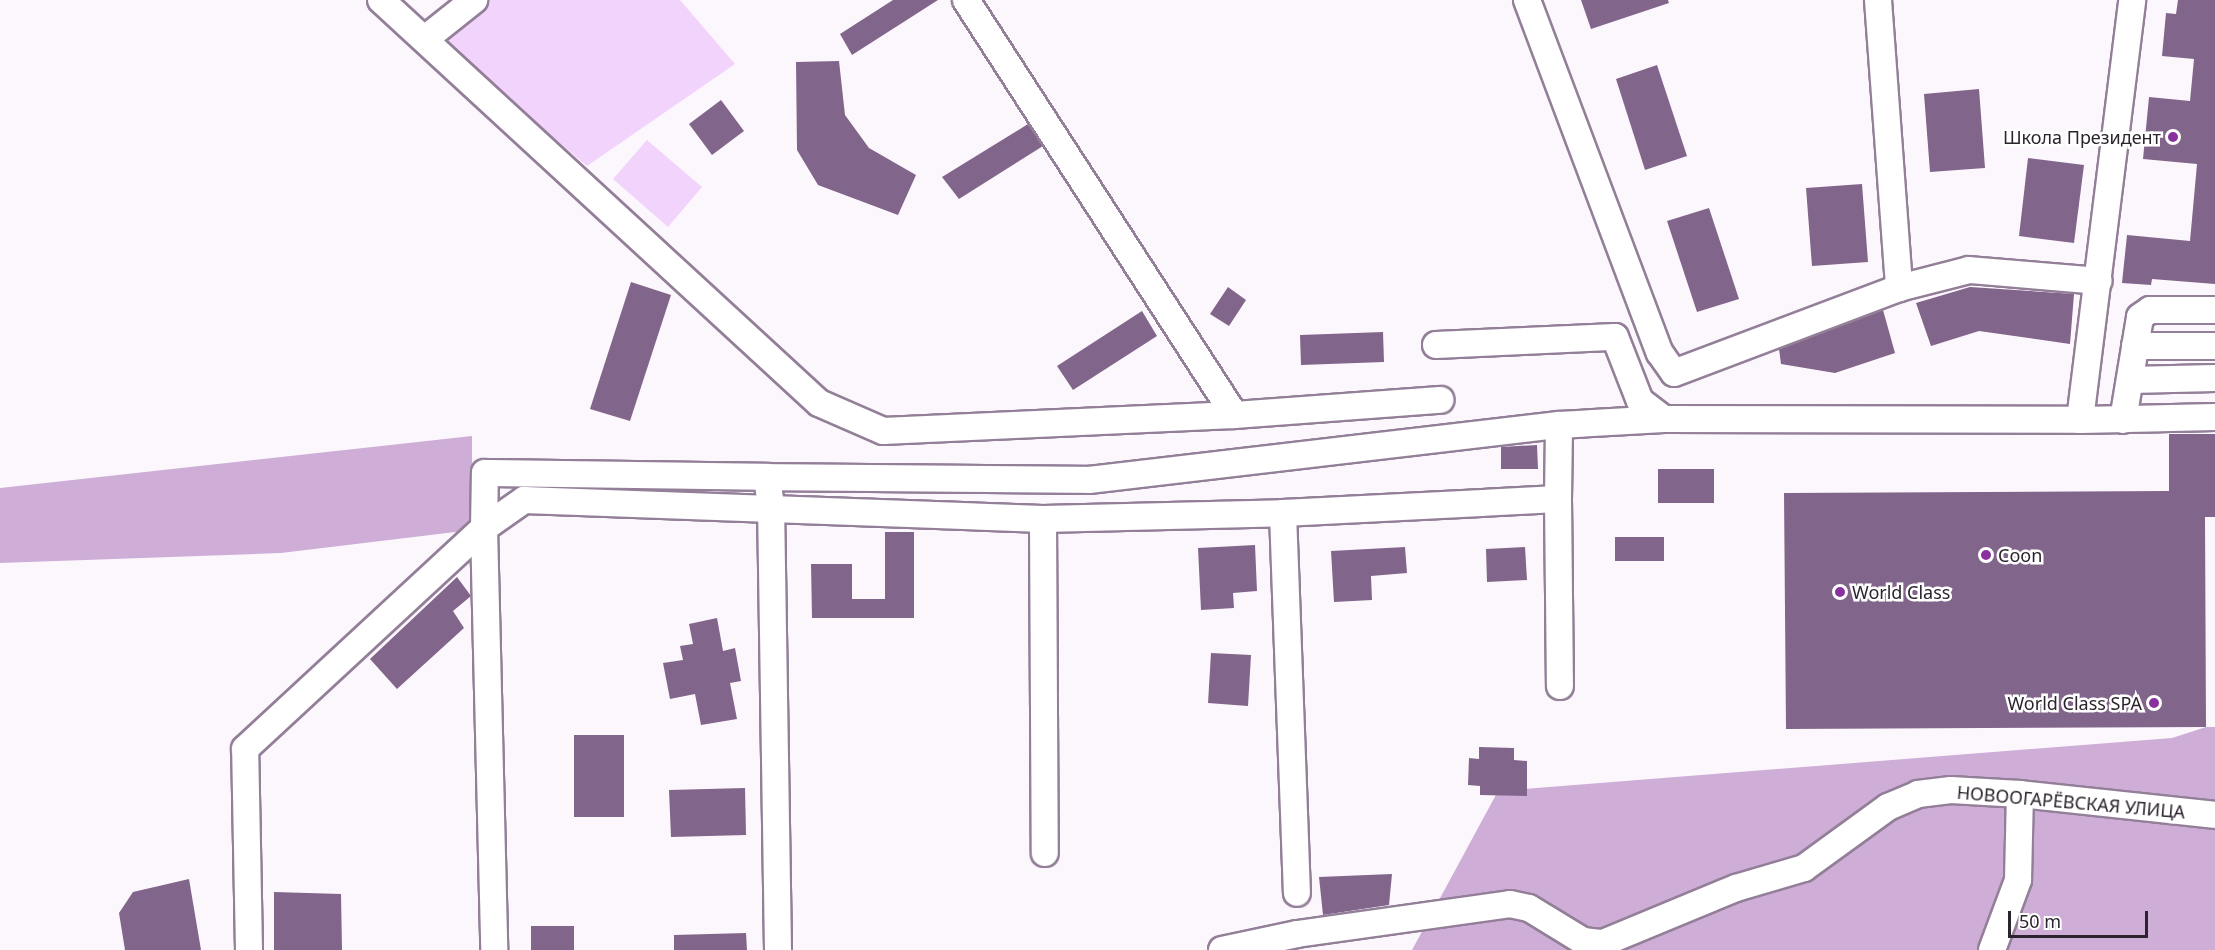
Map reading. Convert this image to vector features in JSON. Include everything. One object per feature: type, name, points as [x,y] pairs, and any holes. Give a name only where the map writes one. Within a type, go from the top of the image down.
[{"type":"street","points":[[381,0],[819,403],[883,431],[1234,415],[1440,400]]},
{"type":"street","points":[[425,39],[474,0]]},
{"type":"street","points":[[966,0],[1234,415]]},
{"type":"street","points":[[1527,0],[1660,353],[1674,373],[1899,288],[1969,270],[2099,281]]},
{"type":"street","points":[[1878,0],[1899,288]]},
{"type":"street","points":[[2080,420],[2132,0]]},
{"type":"street","points":[[2123,420],[2140,317],[2150,310],[2215,310]]},
{"type":"street","points":[[1436,345],[1615,337],[1640,401],[1664,419]]},
{"type":"street","points":[[2135,346],[2215,346]]},
{"type":"street","points":[[2130,380],[2215,378]]},
{"type":"street","points":[[494,950],[484,528],[485,472],[1089,480],[1559,425],[1664,419],[2123,420],[2215,417]]},
{"type":"street","points":[[1559,425],[1560,686]]},
{"type":"street","points":[[767,477],[771,506],[778,950]]},
{"type":"street","points":[[249,950],[245,749],[484,528],[525,500],[771,506],[1043,519],[1283,513],[1558,499]]},
{"type":"street","points":[[1283,513],[1297,893]]},
{"type":"street","points":[[1043,519],[1045,853]]},
{"type":"street","name":"НОВООГАРЁВСКАЯ УЛИЦА","points":[[1222,950],[1297,934],[1510,904],[1529,908],[1583,941],[1603,943],[1736,888],[1804,868],[1888,807],[1918,794],[1951,790],[2020,794],[2215,815]]},
{"type":"street","points":[[1992,950],[2018,880],[2020,794]]},
{"type":"shaded area","points":[[490,0],[680,0],[735,64],[587,166],[448,49],[446,41],[453,28]]},
{"type":"shaded area","points":[[647,140],[702,187],[668,227],[613,179]]},
{"type":"shaded area","points":[[472,436],[472,530],[281,553],[0,563],[0,488]]},
{"type":"shaded area","points":[[2206,727],[2215,727],[2215,950],[1412,950],[1498,791],[2172,738]]},
{"type":"building","points":[[893,0],[938,0],[852,55],[840,34]]},
{"type":"building","points":[[1581,0],[1668,0],[1669,3],[1591,29]]},
{"type":"building","points":[[2178,0],[2215,0],[2215,284],[2152,279],[2151,285],[2122,283],[2127,235],[2190,241],[2197,164],[2143,159],[2149,97],[2190,101],[2194,59],[2162,56],[2166,13],[2176,14]]},
{"type":"building","points":[[839,61],[845,115],[869,148],[916,175],[898,215],[818,185],[797,150],[796,62]]},
{"type":"building","points":[[1657,65],[1687,156],[1645,170],[1616,79]]},
{"type":"building","points":[[1979,89],[1985,168],[1930,172],[1924,94]]},
{"type":"building","points":[[721,100],[744,131],[712,155],[689,124]]},
{"type":"building","points":[[1028,124],[1043,146],[959,199],[942,177]]},
{"type":"building","points":[[2028,158],[2084,165],[2074,243],[2019,236]]},
{"type":"building","points":[[1862,184],[1868,262],[1812,266],[1806,188]]},
{"type":"building","points":[[1709,208],[1739,299],[1697,312],[1667,221]]},
{"type":"building","points":[[631,282],[671,295],[630,421],[590,409]]},
{"type":"building","points":[[1228,287],[1246,300],[1229,326],[1210,314]]},
{"type":"building","points":[[1970,287],[2074,294],[2070,344],[1979,331],[1931,346],[1916,303]]},
{"type":"building","points":[[1883,310],[1895,353],[1835,373],[1781,364],[1779,349]]},
{"type":"building","points":[[1142,311],[1157,336],[1073,390],[1057,366]]},
{"type":"building","points":[[1383,332],[1384,362],[1301,365],[1300,335]]},
{"type":"building","points":[[2169,434],[2215,434],[2215,517],[2205,517],[2206,727],[1786,729],[1784,493],[2169,491]]},
{"type":"building","points":[[1537,445],[1538,469],[1501,469],[1501,447]]},
{"type":"building","points":[[1658,469],[1714,469],[1714,503],[1658,503]]},
{"type":"building","points":[[885,532],[914,532],[914,618],[812,618],[811,564],[852,564],[852,599],[885,599]]},
{"type":"building","points":[[1615,537],[1664,537],[1664,561],[1615,561]]},
{"type":"building","points":[[1255,545],[1257,591],[1233,593],[1234,608],[1201,610],[1198,548]]},
{"type":"building","points":[[1405,547],[1407,573],[1371,576],[1372,600],[1334,602],[1331,551]]},
{"type":"building","points":[[1525,547],[1527,580],[1487,582],[1486,549]]},
{"type":"building","points":[[457,577],[471,596],[453,611],[464,628],[397,689],[370,659]]},
{"type":"building","points":[[717,618],[723,651],[735,648],[741,681],[730,683],[737,719],[701,725],[695,694],[670,699],[663,663],[683,660],[680,646],[693,644],[689,624]]},
{"type":"building","points":[[1211,653],[1251,655],[1248,706],[1208,703]]},
{"type":"building","points":[[574,735],[624,735],[624,817],[574,817]]},
{"type":"building","points":[[1479,747],[1514,748],[1514,760],[1527,761],[1527,796],[1480,795],[1480,786],[1468,785],[1469,758],[1479,759]]},
{"type":"building","points":[[745,788],[746,835],[671,837],[669,790]]},
{"type":"building","points":[[1392,874],[1389,905],[1323,915],[1319,877]]},
{"type":"building","points":[[189,879],[201,950],[125,950],[119,913],[133,892]]},
{"type":"building","points":[[274,892],[341,894],[342,950],[274,950]]},
{"type":"building","points":[[531,926],[574,926],[574,950],[531,950]]},
{"type":"building","points":[[746,933],[747,950],[674,950],[674,935]]},
{"type":"place","name":"Школа Президент","points":[[2173,137]]},
{"type":"place","name":"Coon","points":[[1986,555]]},
{"type":"place","name":"World Class","points":[[1840,592]]},
{"type":"place","name":"World Class SPA","points":[[2154,703]]}]
